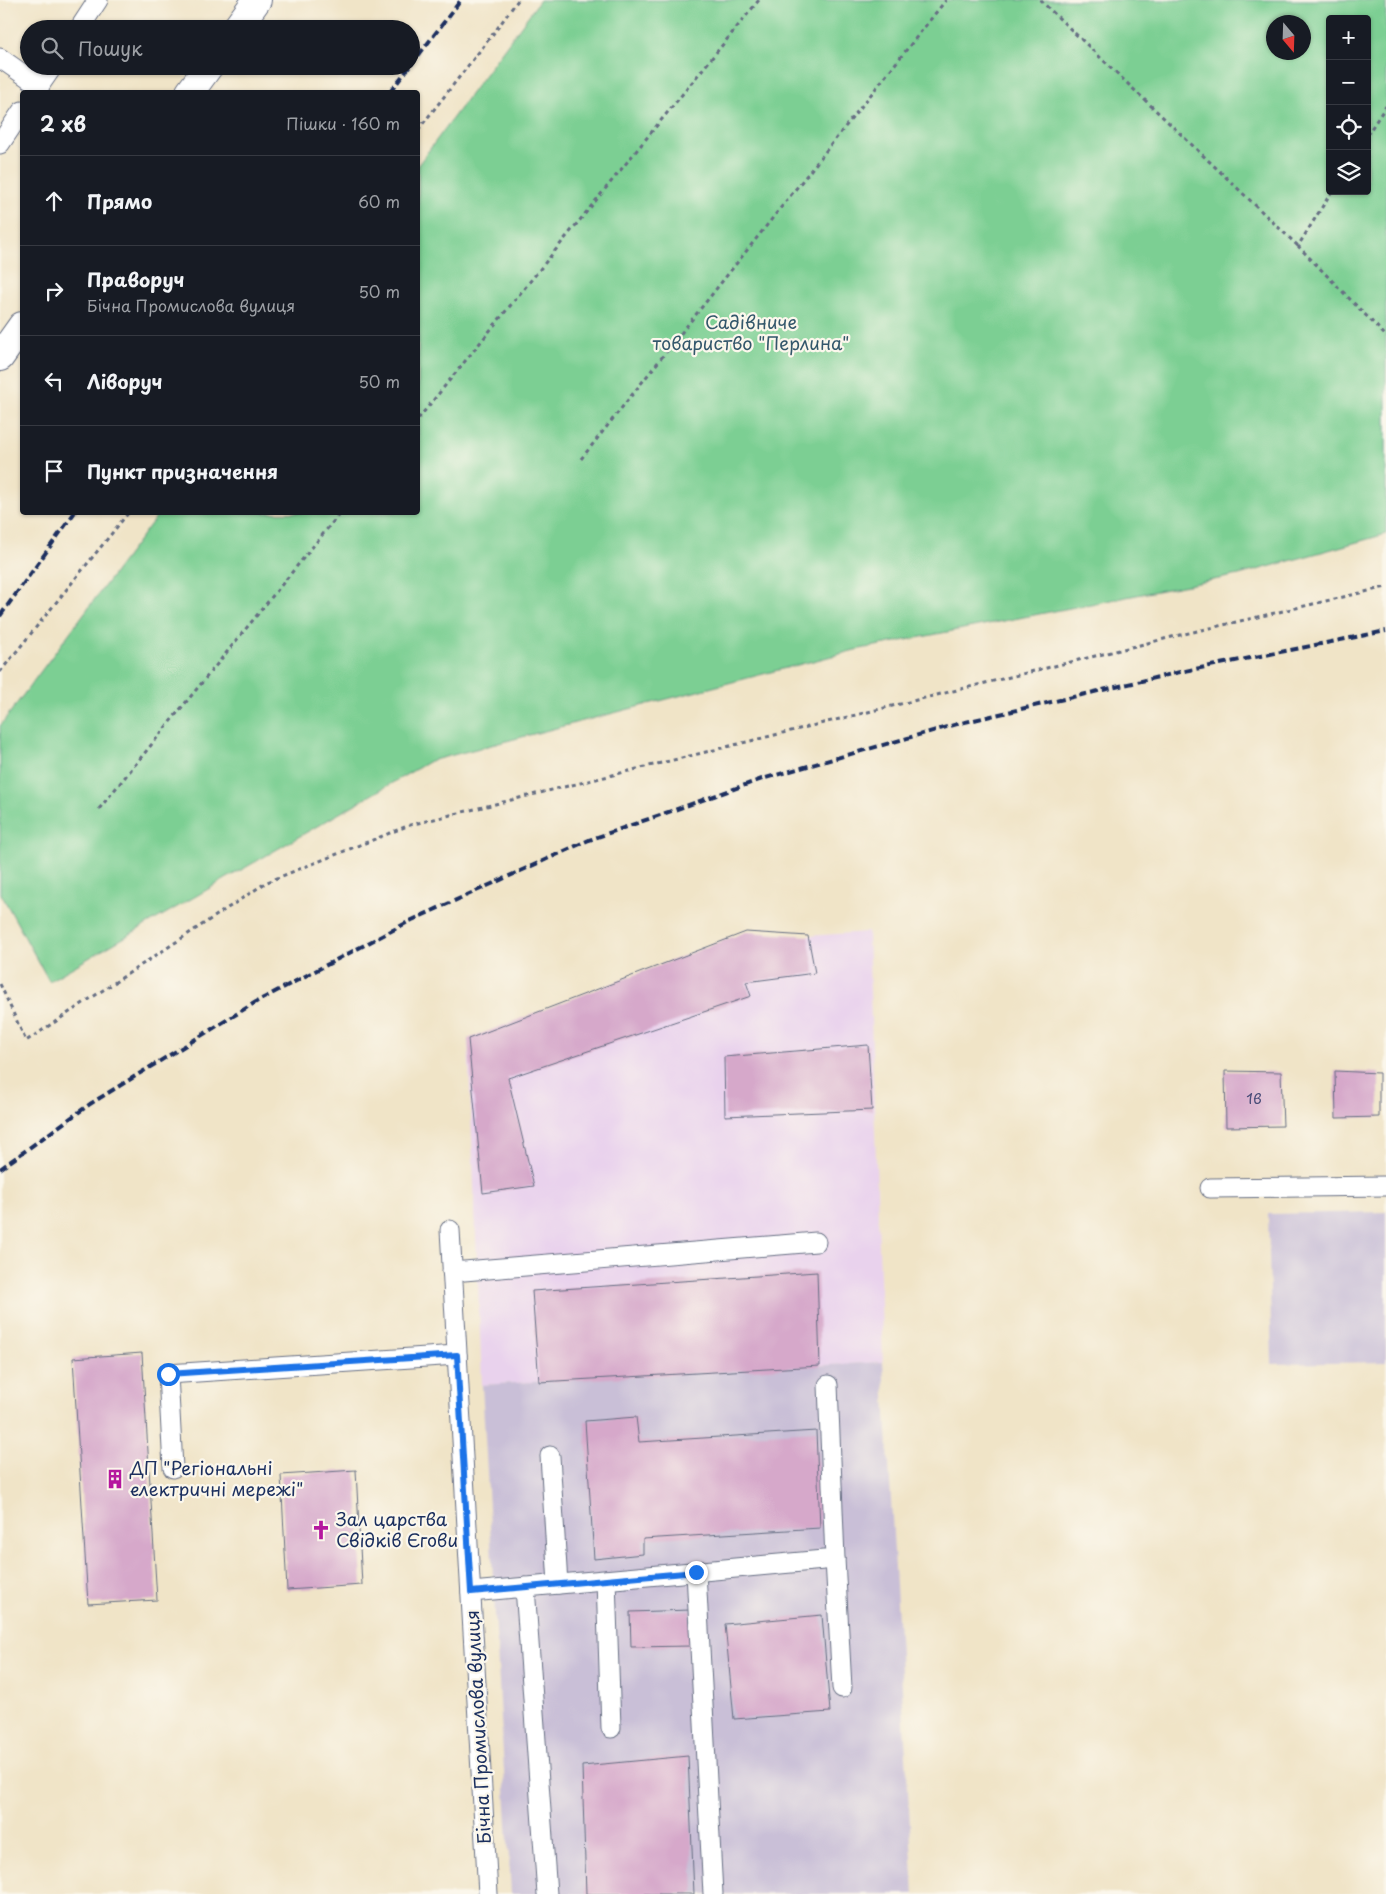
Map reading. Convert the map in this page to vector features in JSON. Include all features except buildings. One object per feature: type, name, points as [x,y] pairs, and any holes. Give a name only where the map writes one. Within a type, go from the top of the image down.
[{"type":"main road","points":[[243,20],[257,0]]},
{"type":"main road","points":[[191,90],[202,75]]},
{"type":"main road","points":[[0,357],[20,329]]},
{"type":"lane","points":[[85,20],[98,0]]},
{"type":"lane","points":[[0,58],[20,74]]},
{"type":"lane","points":[[21,75],[38,89],[47,75]]},
{"type":"lane","points":[[0,144],[20,114]]},
{"type":"lane","points":[[1210,1188],[1386,1186]]},
{"type":"lane","name":"Бічна Промислова вулиця","points":[[450,1230],[488,1894]]},
{"type":"lane","points":[[452,1272],[816,1242]]},
{"type":"lane","points":[[173,1468],[168,1374],[457,1355]]},
{"type":"lane","points":[[828,1385],[842,1688]]},
{"type":"lane","points":[[550,1456],[558,1584]]},
{"type":"lane","points":[[471,1592],[835,1559]]},
{"type":"lane","points":[[696,1572],[713,1894]]},
{"type":"lane","points":[[606,1580],[611,1728]]},
{"type":"lane","points":[[526,1587],[547,1894]]},
{"type":"path","points":[[420,127],[518,0]]},
{"type":"path","points":[[420,417],[759,0]]},
{"type":"path","points":[[581,460],[946,0]]},
{"type":"path","points":[[1040,0],[1298,246],[1386,336]]},
{"type":"path","points":[[1371,129],[1386,106]]},
{"type":"path","points":[[1298,246],[1330,195]]},
{"type":"path","points":[[0,672],[127,515]]},
{"type":"path","points":[[100,809],[339,515]]},
{"type":"path","points":[[0,984],[26,1041],[267,882],[410,825],[1176,636],[1386,587]]},
{"type":"shaded area","points":[[746,932],[808,936],[868,932],[883,1362],[482,1385],[468,1039]]},
{"type":"shaded area","points":[[1386,1212],[1386,1362],[1272,1364],[1268,1214]]},
{"type":"shaded area","points":[[883,1362],[914,1894],[511,1894],[482,1385]]},
{"type":"green space","name":"Садівниче товариство \"Перлина\"","points":[[540,0],[1386,0],[1386,534],[1239,575],[855,650],[430,761],[49,981],[0,892],[0,726],[158,515],[420,515],[420,162]]},
{"type":"railway","points":[[420,53],[461,0]]},
{"type":"railway","points":[[392,90],[403,75]]},
{"type":"railway","points":[[0,616],[73,515]]},
{"type":"railway","points":[[0,1169],[90,1104],[256,1002],[412,920],[589,840],[762,779],[961,723],[1180,672],[1386,631]]},
{"type":"place","name":"ДП \"Регіональні електричні мережі\"","points":[[115,1479]]},
{"type":"place","name":"Зал царства Свідків Єгови","points":[[321,1530]]},
{"type":"route","points":[[168,1374],[457,1355],[471,1592],[696,1572]]}]
